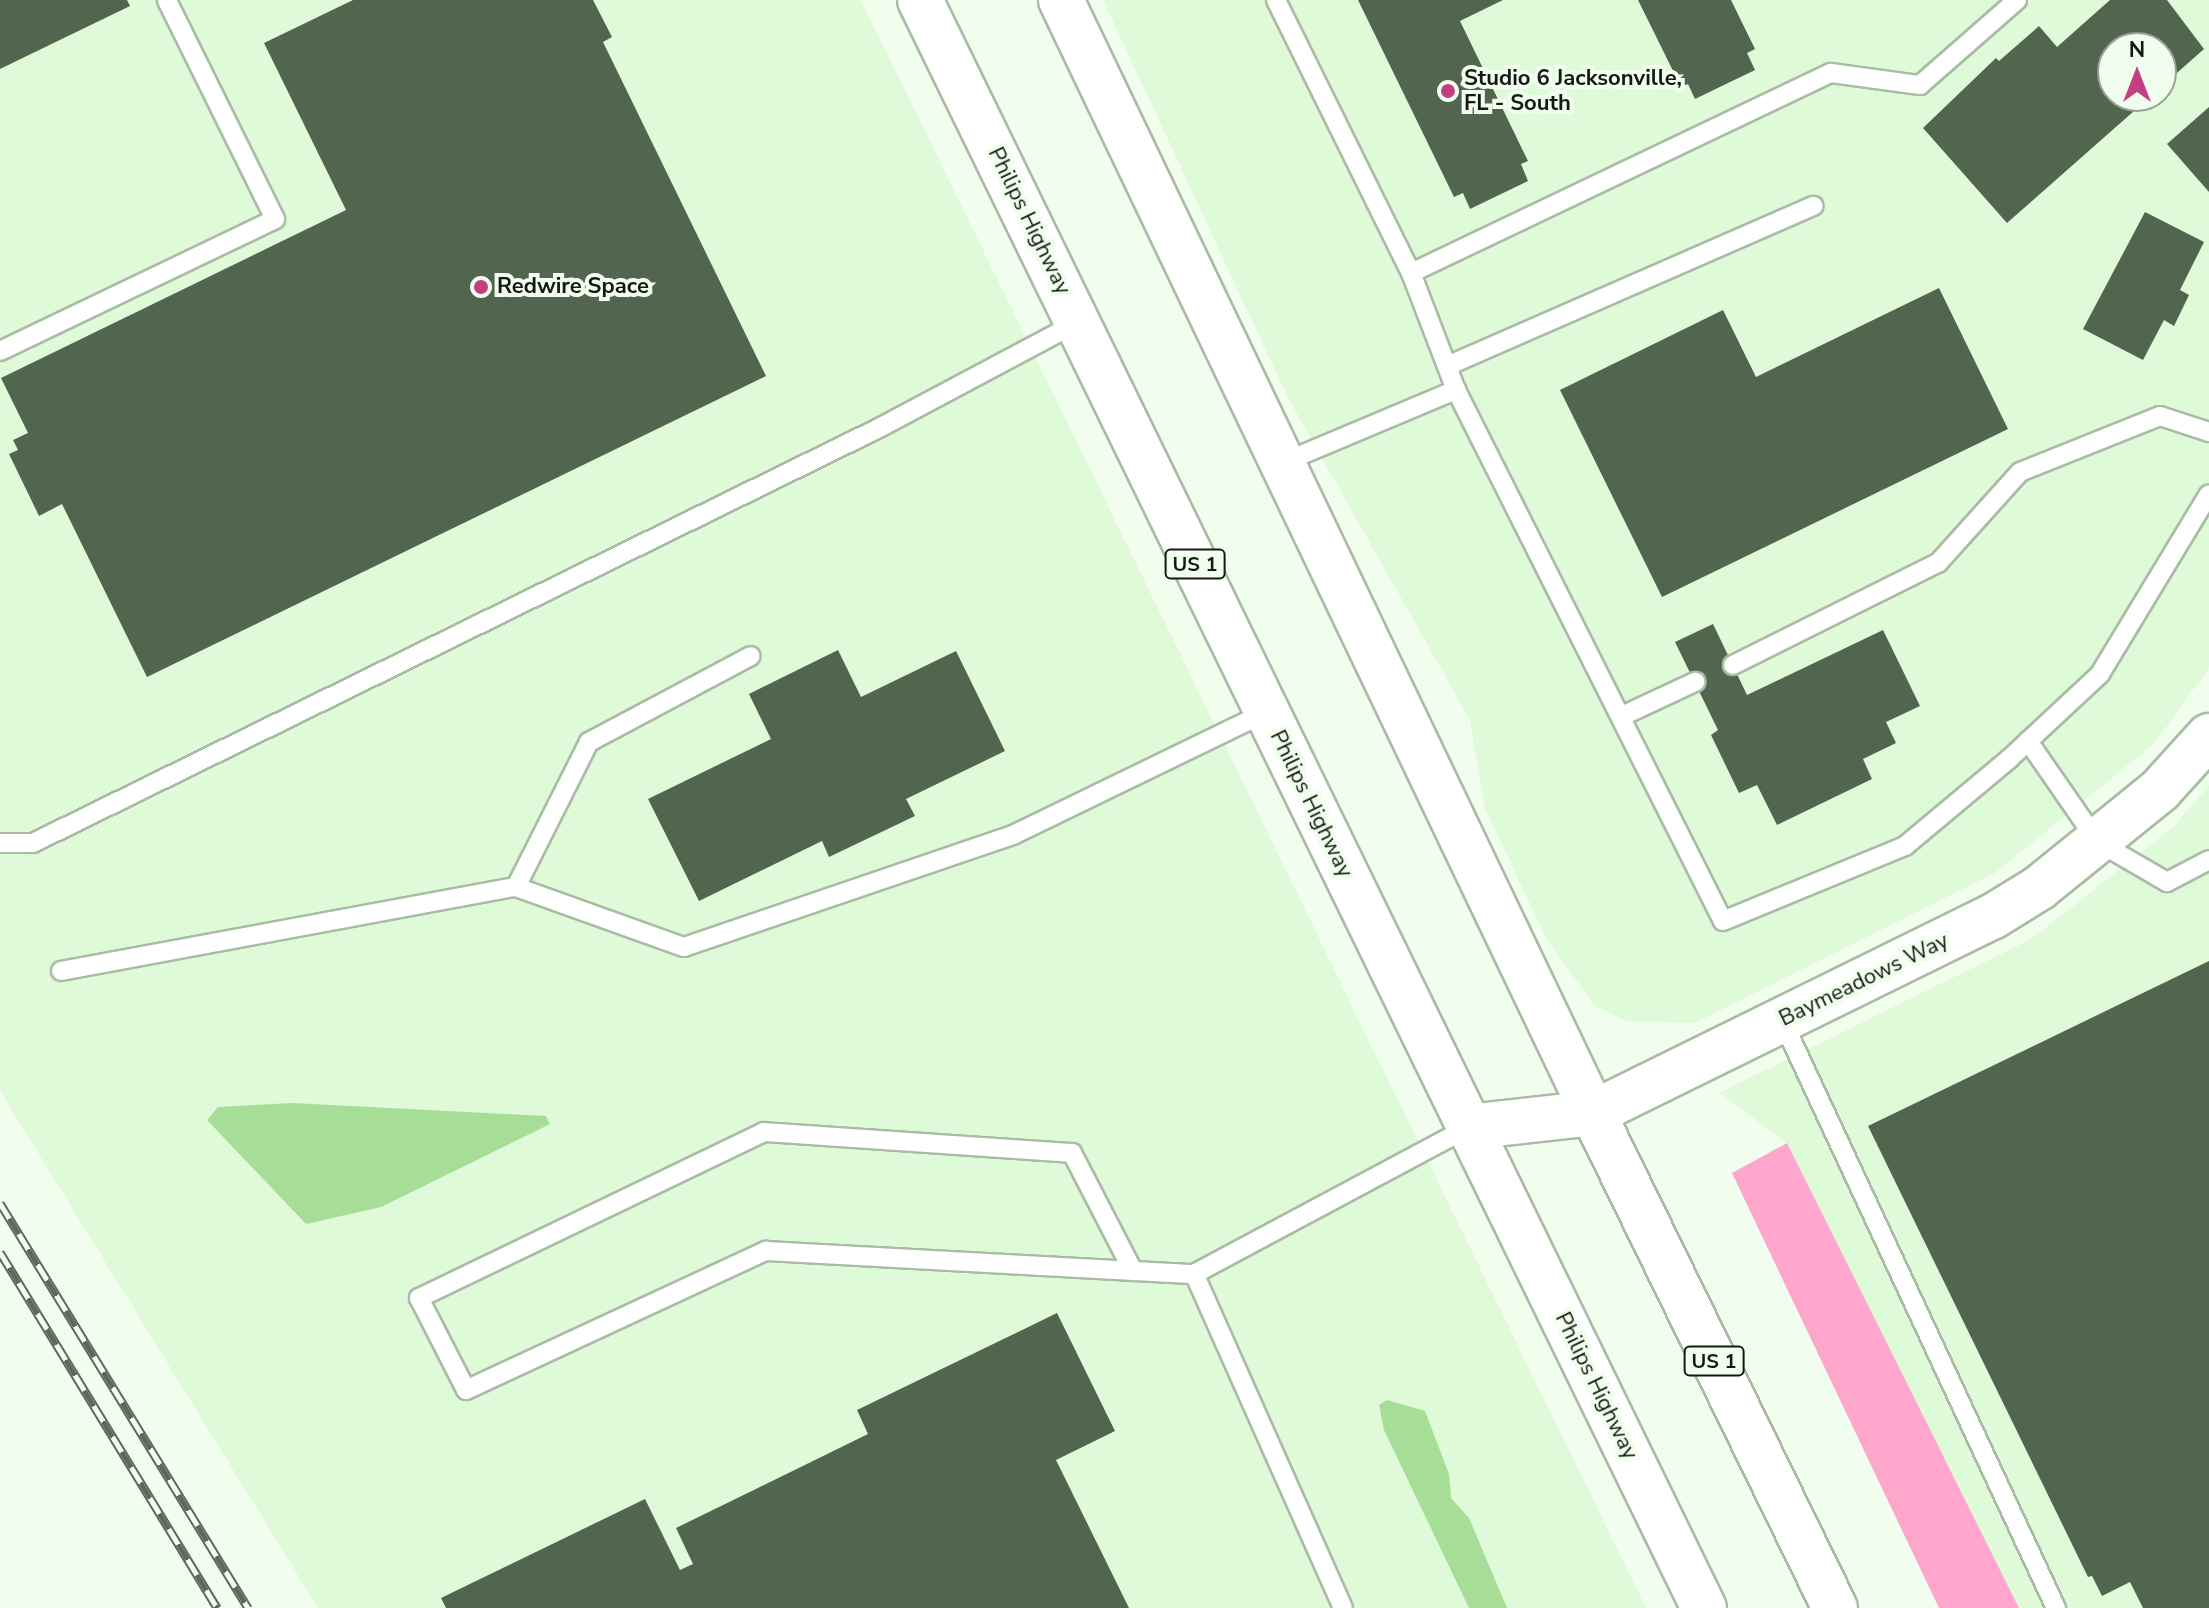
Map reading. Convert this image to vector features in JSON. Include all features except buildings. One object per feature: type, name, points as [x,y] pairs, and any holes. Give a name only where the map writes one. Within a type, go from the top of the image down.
[{"type":"main road","name":"Philips Highway","points":[[920,0],[1704,1608]]},
{"type":"main road","name":"US 1","points":[[1061,0],[1593,1113],[1835,1608]]},
{"type":"main road","name":"Baymeadows Way","points":[[1469,1127],[1593,1113],[1992,917],[2098,842],[2160,790],[2209,736]]},
{"type":"lane","points":[[0,351],[275,219],[167,0]]},
{"type":"lane","points":[[1276,0],[1411,273],[1456,390],[1723,921],[1905,846],[2028,741],[2100,674],[2209,494]]},
{"type":"lane","points":[[1411,273],[1831,73],[1920,85],[2017,0]]},
{"type":"lane","points":[[1447,366],[1814,206]]},
{"type":"lane","points":[[0,843],[33,843],[879,428],[1078,322]]},
{"type":"lane","points":[[1282,463],[1456,390]]},
{"type":"lane","points":[[1733,665],[1938,563],[2020,472],[2160,416],[2209,432]]},
{"type":"lane","points":[[516,887],[589,742],[751,656]]},
{"type":"lane","points":[[1622,716],[1695,682]]},
{"type":"lane","points":[[61,971],[516,887],[684,947],[1013,835],[1266,712]]},
{"type":"lane","points":[[2028,741],[2098,842],[2167,882],[2209,860]]},
{"type":"lane","points":[[1782,1020],[2056,1608]]},
{"type":"lane","points":[[1133,1271],[1072,1153],[764,1132],[419,1298],[466,1390],[766,1251],[1133,1271],[1194,1274],[1469,1127]]},
{"type":"lane","points":[[1194,1274],[1343,1608]]},
{"type":"shaded area","points":[[0,0],[861,0],[1646,1608],[318,1608],[0,1091]]},
{"type":"shaded area","points":[[1103,0],[2209,0],[2209,668],[2154,744],[1995,873],[1695,1023],[1626,1021],[1594,1006],[1544,934],[1485,808],[1470,720],[1288,398]]},
{"type":"shaded area","points":[[2209,785],[2209,1608],[2019,1608],[1787,1143],[1719,1093],[2031,939],[2173,827]]},
{"type":"shaded area","points":[[293,1103],[546,1116],[550,1124],[381,1207],[306,1224],[207,1120],[218,1107]]},
{"type":"shaded area","points":[[1787,1143],[2019,1608],[1939,1608],[1732,1173]]},
{"type":"shaded area","points":[[1387,1400],[1425,1411],[1449,1474],[1451,1498],[1469,1518],[1507,1608],[1469,1608],[1384,1430],[1379,1405]]},
{"type":"railway","points":[[0,1203],[248,1608]]},
{"type":"railway","points":[[0,1252],[217,1608]]},
{"type":"place","name":"Studio 6 Jacksonville, FL - South","points":[[1448,91]]},
{"type":"place","name":"Redwire Space","points":[[481,287]]}]
